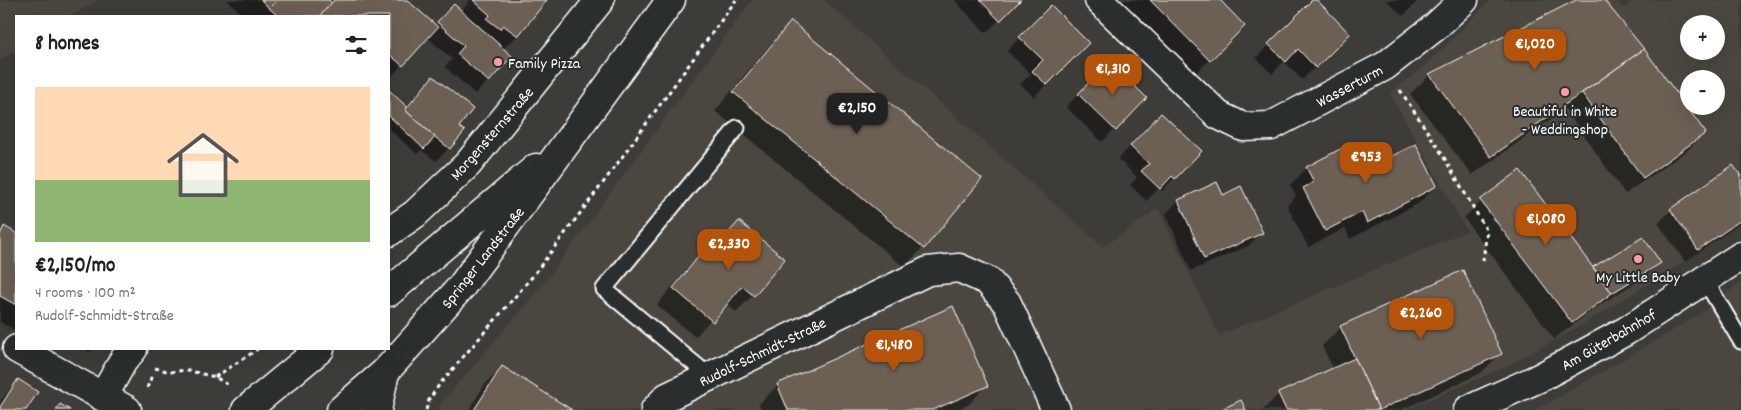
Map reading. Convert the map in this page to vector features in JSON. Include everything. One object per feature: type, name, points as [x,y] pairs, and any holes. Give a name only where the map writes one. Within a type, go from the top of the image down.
[{"type":"street","name":"Morgensternstraße","points":[[390,231],[415,214],[468,164],[600,0]]},
{"type":"street","name":"Springer Landstraße","points":[[341,410],[385,372],[461,287],[671,0]]},
{"type":"street","name":"Wasserturm","points":[[1099,0],[1218,116],[1243,127],[1271,126],[1385,66],[1435,27],[1464,0]]},
{"type":"street","name":"Springer Landstraße","points":[[390,291],[573,136]]},
{"type":"street","name":"Am Güterbahnhof","points":[[1468,410],[1539,378],[1626,331],[1741,256]]},
{"type":"street","name":"Rudolf-Schmidt-Straße","points":[[655,410],[667,397],[928,271],[959,268],[988,281],[1007,303],[1056,410]]},
{"type":"street","points":[[0,339],[15,348]]},
{"type":"street","points":[[19,350],[127,410]]},
{"type":"street","points":[[103,397],[123,361],[132,350]]},
{"type":"street","points":[[250,407],[319,350]]},
{"type":"street","points":[[377,410],[385,372]]},
{"type":"lane","points":[[709,376],[604,289],[737,128]]},
{"type":"lane","points":[[1705,280],[1741,341]]},
{"type":"path","points":[[426,410],[429,400],[439,385],[532,277],[736,0]]},
{"type":"path","points":[[1385,66],[1439,149],[1487,232],[1484,260]]},
{"type":"path","points":[[215,376],[256,350]]},
{"type":"path","points":[[155,368],[170,372],[186,370],[215,376],[250,407]]},
{"type":"shaded area","points":[[0,0],[98,0],[73,15],[15,15],[15,51],[0,60]]},
{"type":"shaded area","points":[[752,0],[824,0],[1103,247],[1158,208],[1219,335],[1467,231],[1390,93],[1423,68],[1491,0],[1615,0],[1623,8],[1636,0],[1741,0],[1741,223],[1700,252],[1582,325],[1505,367],[1405,410],[438,410],[440,405],[542,286]]},
{"type":"shaded area","points":[[1741,282],[1741,410],[1534,410],[1553,401],[1697,316]]},
{"type":"building","points":[[261,0],[277,0],[269,8]]},
{"type":"building","points":[[277,0],[329,0],[332,3],[321,15],[277,15],[269,8]]},
{"type":"building","points":[[334,0],[407,0],[438,27],[403,66],[390,55],[390,15],[321,15]]},
{"type":"building","points":[[473,0],[547,0],[518,36],[503,25],[500,29],[487,19],[490,15]]},
{"type":"building","points":[[980,0],[1021,0],[1000,21]]},
{"type":"building","points":[[1150,0],[1220,0],[1245,26],[1210,61]]},
{"type":"building","points":[[1312,0],[1317,0],[1350,34],[1316,68],[1298,49],[1286,62],[1268,44]]},
{"type":"building","points":[[1576,0],[1604,0],[1644,49],[1491,157],[1429,74]]},
{"type":"building","points":[[454,4],[512,56],[489,82],[457,54],[464,46],[437,22]]},
{"type":"building","points":[[1051,5],[1089,43],[1047,85],[1032,71],[1043,60],[1019,37]]},
{"type":"building","points":[[791,21],[982,179],[924,249],[733,92]]},
{"type":"building","points":[[1644,49],[1680,98],[1680,115],[1693,115],[1706,133],[1643,178],[1582,93]]},
{"type":"building","points":[[1109,61],[1147,98],[1116,131],[1078,94]]},
{"type":"building","points":[[433,76],[473,109],[459,127],[465,131],[450,149],[405,110]]},
{"type":"building","points":[[390,91],[407,107],[405,110],[435,137],[424,149],[390,117]]},
{"type":"building","points":[[1161,113],[1202,151],[1175,179],[1172,176],[1160,189],[1141,171],[1149,164],[1130,146]]},
{"type":"building","points":[[1416,144],[1437,186],[1367,223],[1362,212],[1325,231],[1303,188],[1314,182],[1306,167],[1346,146],[1353,160],[1383,145],[1390,157]]},
{"type":"building","points":[[1733,165],[1741,176],[1741,220],[1698,250],[1670,209]]},
{"type":"building","points":[[1520,170],[1612,293],[1572,323],[1480,200]]},
{"type":"building","points":[[1217,182],[1223,195],[1241,186],[1263,233],[1204,259],[1178,200]]},
{"type":"building","points":[[739,221],[785,259],[754,296],[742,286],[713,322],[673,288],[703,251],[708,256]]},
{"type":"building","points":[[4,226],[15,232],[15,304],[0,296],[0,235]]},
{"type":"building","points":[[1643,237],[1661,263],[1612,293],[1593,267]]},
{"type":"building","points":[[1463,270],[1502,354],[1379,410],[1340,326]]},
{"type":"building","points":[[953,306],[988,386],[933,410],[788,410],[777,384]]},
{"type":"building","points":[[1355,358],[1379,410],[1286,410],[1278,393]]},
{"type":"building","points":[[502,366],[572,410],[474,410]]},
{"type":"building","points":[[18,379],[38,392],[26,410],[0,410],[0,407]]},
{"type":"building","points":[[1241,400],[1246,410],[1220,410]]},
{"type":"building","points":[[60,404],[70,410],[56,410]]},
{"type":"place","name":"Family Pizza","points":[[498,62]]},
{"type":"place","name":"Beautiful in White - Weddingshop","points":[[1565,92]]},
{"type":"place","name":"My Little Baby","points":[[1638,259]]}]
